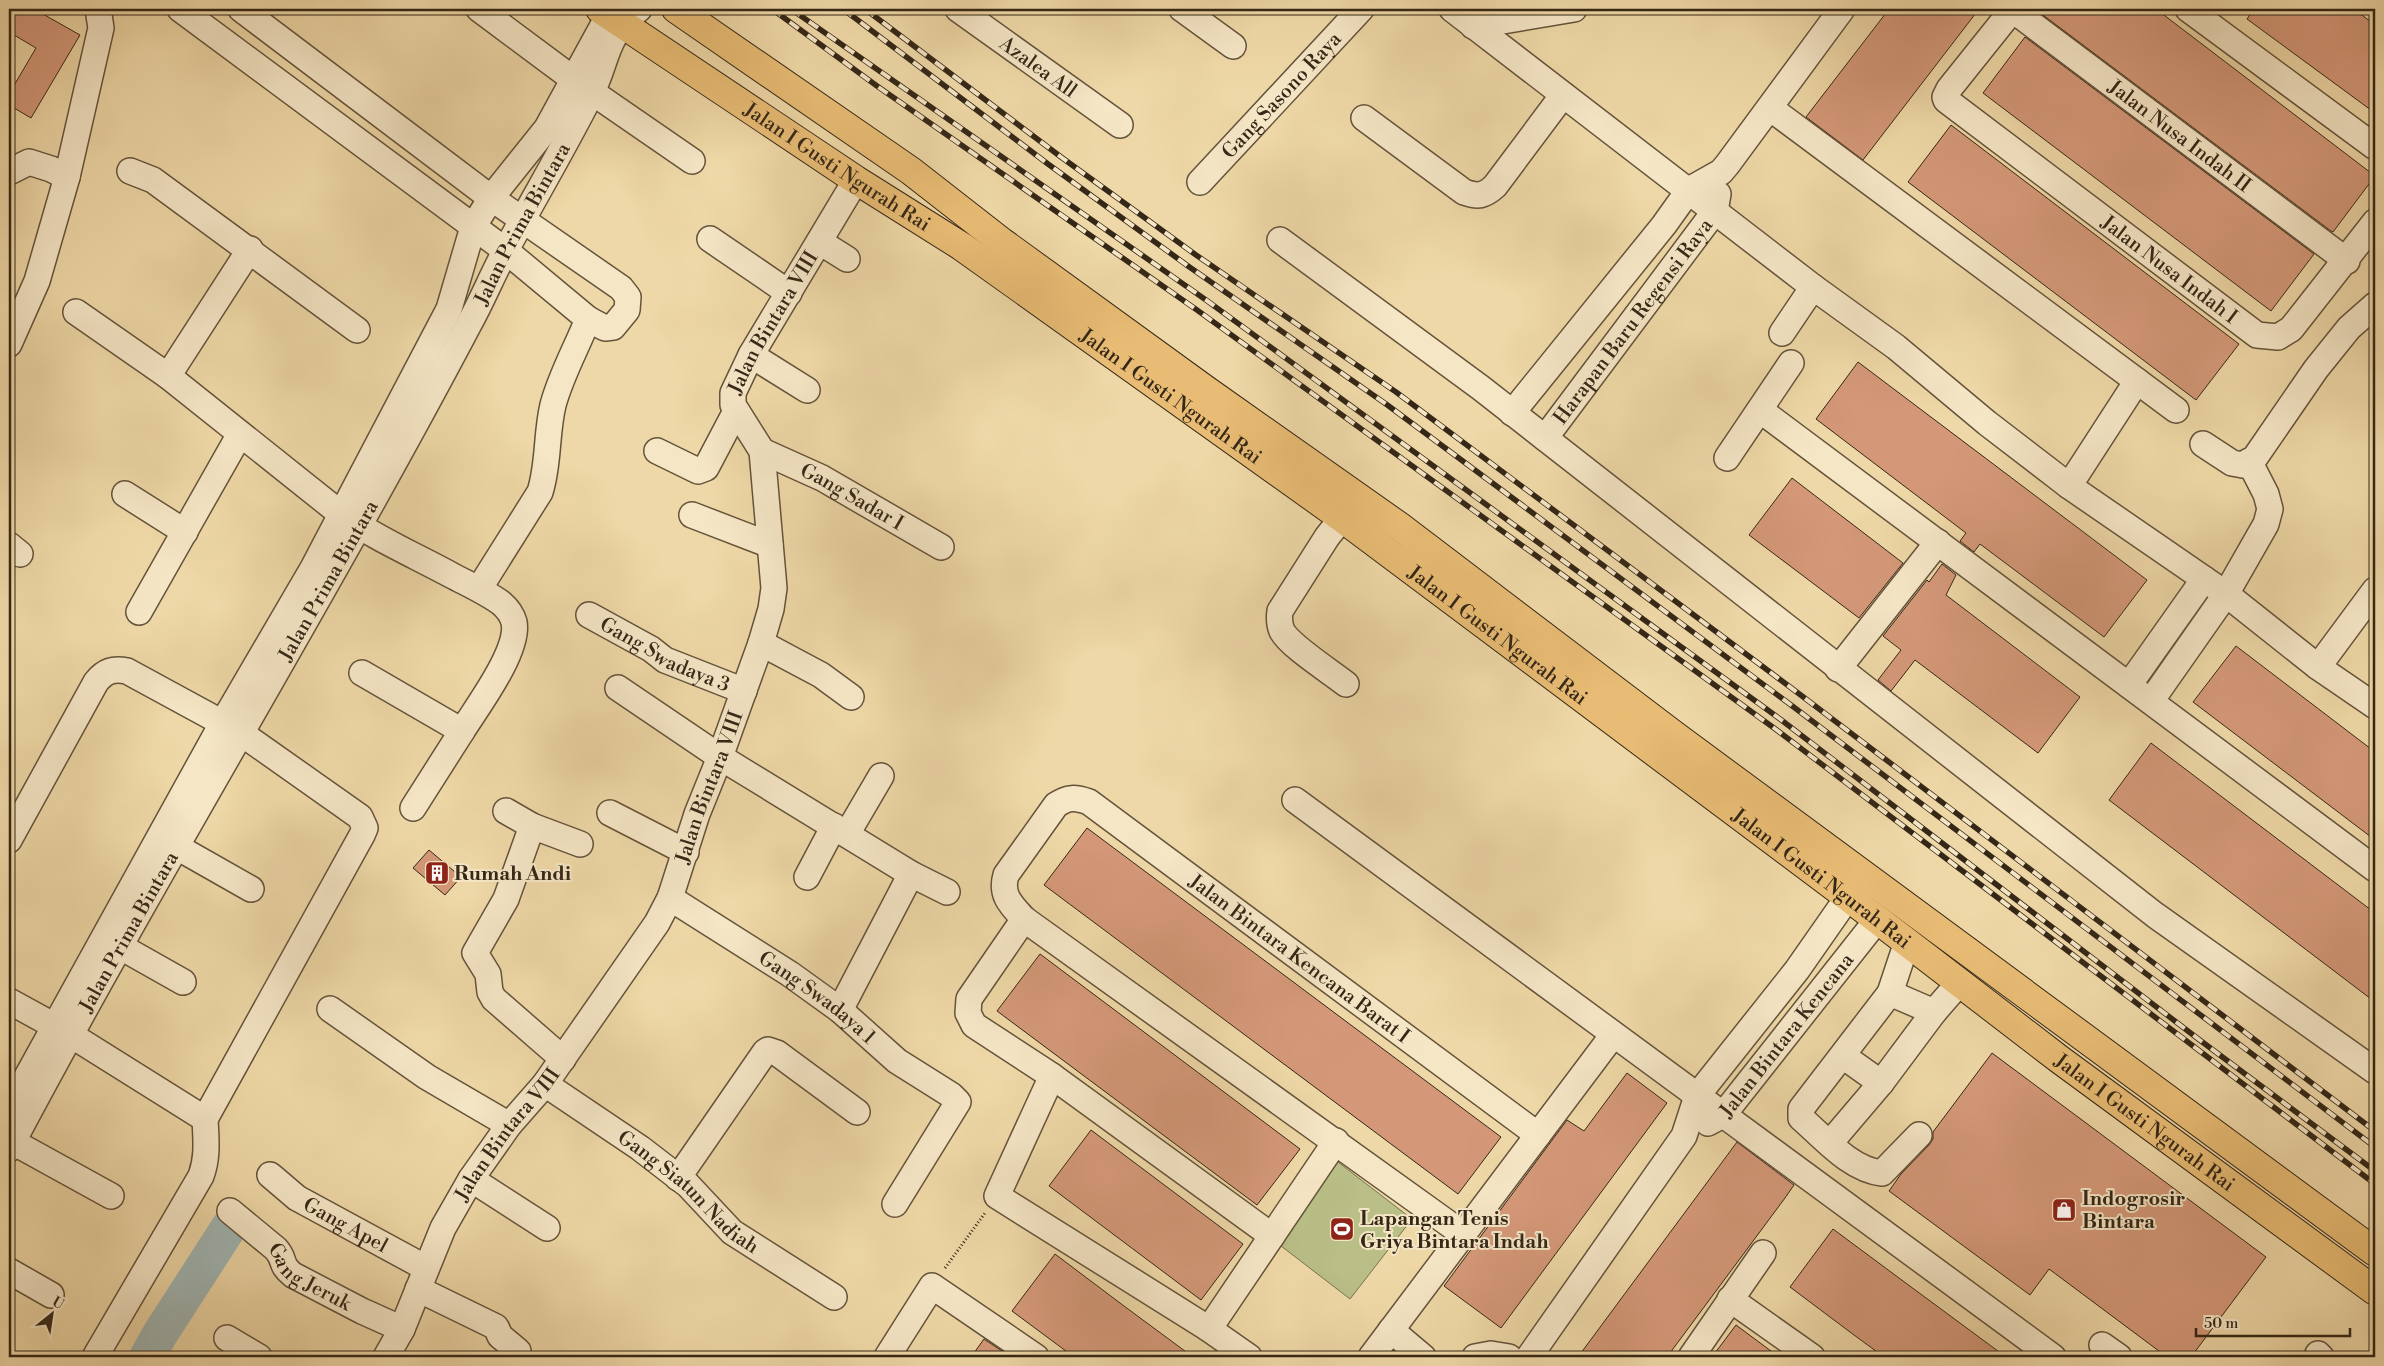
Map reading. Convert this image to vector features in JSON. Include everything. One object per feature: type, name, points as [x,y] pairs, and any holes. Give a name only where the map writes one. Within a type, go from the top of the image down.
[{"type":"main road","name":"Jalan I Gusti Ngurah Rai","points":[[676,9],[911,171],[1002,242],[1206,390],[1399,526],[1666,744],[1877,920],[2059,1059],[2375,1291]]},
{"type":"main road","name":"Jalan I Gusti Ngurah Rai","points":[[616,13],[856,180],[961,246],[1342,518],[2078,1034],[2375,1252]]},
{"type":"main road","points":[[2059,1059],[2078,1034]]},
{"type":"street","points":[[9,344],[37,281],[67,178],[101,28],[98,9]]},
{"type":"street","points":[[180,9],[505,250],[588,319],[605,328],[613,327],[627,310],[628,297],[621,288],[522,221],[241,9]]},
{"type":"street","points":[[479,9],[583,86],[692,161]]},
{"type":"street","name":"Azalea All","points":[[958,9],[1120,125]]},
{"type":"street","points":[[1182,9],[1233,46]]},
{"type":"street","name":"Gang Sasono Raya","points":[[1200,182],[1361,9]]},
{"type":"street","points":[[1452,9],[1813,287],[1896,347],[1987,423],[2069,486],[2226,594],[2318,667],[2375,706]]},
{"type":"street","points":[[1473,26],[1574,9]]},
{"type":"street","name":"Harapan Baru Regensi Raya","points":[[1512,413],[1664,225],[1689,190],[1724,169],[1842,9]]},
{"type":"street","name":"Jalan Nusa Indah I","points":[[2013,9],[1949,89],[1945,97],[2257,335],[2278,336],[2291,329],[2374,228]]},
{"type":"street","name":"Jalan Nusa Indah II","points":[[2013,9],[2347,261]]},
{"type":"street","points":[[2188,9],[2375,147]]},
{"type":"street","name":"Jalan Prima Bintara","points":[[11,1145],[63,1031],[232,727],[350,521],[472,320],[505,250],[522,221],[583,86],[608,45],[616,13]]},
{"type":"street","name":"Jalan Prima Bintara","points":[[350,521],[449,309],[473,227],[492,198],[583,86]]},
{"type":"street","points":[[1364,118],[1464,192],[1485,195],[1495,186],[1562,95]]},
{"type":"street","points":[[1770,108],[2176,410]]},
{"type":"street","points":[[9,172],[29,162],[51,169],[67,178]]},
{"type":"street","name":"Harapan Baru Regensi Raya","points":[[1545,438],[1715,211],[1724,169]]},
{"type":"street","points":[[130,170],[153,180],[250,249],[357,330]]},
{"type":"street","name":"Jalan Bintara VIII","points":[[386,1357],[402,1329],[443,1228],[471,1179],[509,1125],[545,1084],[657,923],[670,898],[686,852],[696,814],[720,757],[762,643],[771,609],[774,588],[762,451],[754,435],[733,405],[733,393],[751,355],[856,180]]},
{"type":"street","points":[[710,239],[789,293]]},
{"type":"street","points":[[1280,240],[1545,438],[2155,915],[2375,1071]]},
{"type":"street","points":[[820,242],[847,259]]},
{"type":"street","points":[[168,376],[250,249]]},
{"type":"street","points":[[1782,333],[1813,287]]},
{"type":"street","points":[[2203,444],[2232,463],[2243,465],[2254,459],[2321,362],[2349,328],[2375,305]]},
{"type":"street","points":[[76,312],[168,376],[350,521],[479,589],[502,604],[510,612],[514,622],[514,631],[500,671],[413,808]]},
{"type":"street","points":[[479,589],[540,492],[546,475],[549,423],[554,403],[588,319]]},
{"type":"street","points":[[751,355],[807,390]]},
{"type":"street","points":[[1728,458],[1791,363]]},
{"type":"street","points":[[2069,486],[2137,381]]},
{"type":"street","points":[[1760,410],[2375,869]]},
{"type":"street","points":[[657,451],[698,471],[706,468],[736,411]]},
{"type":"street","points":[[139,612],[240,434]]},
{"type":"street","name":"Gang Sadar I","points":[[762,451],[822,478],[941,547]]},
{"type":"street","points":[[2151,701],[2226,594],[2266,524],[2270,509],[2266,494],[2249,462]]},
{"type":"street","points":[[125,494],[185,532]]},
{"type":"street","points":[[692,516],[770,546]]},
{"type":"street","points":[[1342,518],[1327,537],[1280,611],[1279,620],[1282,631],[1292,641],[1346,684]]},
{"type":"street","points":[[1838,669],[1938,542]]},
{"type":"street","points":[[2129,684],[2204,579]]},
{"type":"street","points":[[2318,667],[2375,590]]},
{"type":"street","name":"Gang Swadaya 3","points":[[589,615],[651,648],[665,660],[744,691]]},
{"type":"street","points":[[762,643],[821,675],[851,697]]},
{"type":"street","points":[[9,840],[96,682],[103,674],[117,669],[127,670],[232,727],[360,817],[364,828],[288,971],[205,1119],[207,1149],[202,1176],[95,1357]]},
{"type":"street","points":[[362,673],[462,731]]},
{"type":"street","points":[[618,688],[720,757],[911,874],[947,892]]},
{"type":"street","name":"Jalan Prima Bintara","points":[[9,1109],[120,947],[177,847],[232,727]]},
{"type":"street","points":[[807,877],[881,776]]},
{"type":"street","name":"Jalan Bintara Kencana Barat I","points":[[1024,919],[1005,896],[1003,885],[1006,875],[1056,806],[1066,798],[1077,798],[1088,802],[1538,1135]]},
{"type":"street","points":[[1295,800],[1723,1115],[2040,1353]]},
{"type":"street","points":[[506,811],[532,826],[580,844]]},
{"type":"street","points":[[610,813],[686,852]]},
{"type":"street","points":[[532,826],[506,899],[475,953],[488,974],[490,992],[494,999],[563,1058]]},
{"type":"street","points":[[177,847],[252,889]]},
{"type":"street","points":[[840,1010],[911,874]]},
{"type":"street","name":"Jalan Bintara Kencana","points":[[1529,1357],[1684,1136],[1697,1096],[1796,970],[1848,897]]},
{"type":"street","name":"Gang Swadaya 1","points":[[670,898],[790,974],[840,1010],[897,1061],[951,1095],[958,1102],[895,1204]]},
{"type":"street","points":[[1272,1236],[1052,1076],[974,1025],[968,1013],[969,999],[1024,919],[1464,1234]]},
{"type":"street","name":"Jalan Bintara Kencana","points":[[1684,1136],[1723,1115],[1877,920]]},
{"type":"street","points":[[1907,942],[1890,993],[1801,1109],[1801,1118],[1860,1167],[1870,1172],[1882,1173],[1919,1135]]},
{"type":"street","points":[[120,947],[183,982]]},
{"type":"street","points":[[1796,970],[1823,990]]},
{"type":"street","points":[[1830,1143],[1881,1083],[1934,1012],[1960,982]]},
{"type":"street","points":[[1890,993],[1934,1012]]},
{"type":"street","points":[[9,1001],[63,1031],[205,1119]]},
{"type":"street","points":[[330,1009],[426,1077],[509,1125]]},
{"type":"street","points":[[1371,1357],[1613,1035]]},
{"type":"street","points":[[678,1178],[768,1050],[777,1053],[857,1112]]},
{"type":"street","points":[[1843,1056],[1881,1083]]},
{"type":"street","points":[[1052,1076],[997,1196],[1209,1329],[1249,1357]]},
{"type":"street","name":"Gang Siatun Nadiah","points":[[545,1084],[640,1148],[678,1178],[704,1200],[732,1232],[834,1296]]},
{"type":"street","points":[[1209,1329],[1336,1141]]},
{"type":"street","points":[[11,1145],[111,1196]]},
{"type":"street","name":"Gang Apel","points":[[270,1174],[297,1198],[496,1327],[500,1336],[518,1350],[515,1357]]},
{"type":"street","points":[[471,1179],[547,1228]]},
{"type":"street","name":"Gang Jeruk","points":[[230,1211],[281,1254],[285,1269],[293,1275],[362,1311],[402,1329]]},
{"type":"street","points":[[1691,1357],[1730,1298],[1763,1253]]},
{"type":"street","points":[[9,1271],[51,1295]]},
{"type":"street","points":[[887,1357],[932,1286],[1036,1357]]},
{"type":"street","points":[[1730,1298],[1812,1357]]},
{"type":"street","points":[[1391,1330],[1424,1357]]},
{"type":"street","points":[[227,1338],[259,1357]]},
{"type":"street","points":[[1475,1357],[1491,1354],[1509,1357]]},
{"type":"path","points":[[932,1286],[997,1196]]},
{"type":"green space","name":"Lapangan Tenis Griya Bintara Indah","points":[[1334,1159],[1412,1219],[1350,1299],[1272,1239]]},
{"type":"building","points":[[9,9],[34,9],[80,35],[31,118],[9,105],[9,94],[36,48],[9,32]]},
{"type":"building","points":[[1889,9],[1979,9],[1863,160],[1806,117]]},
{"type":"building","points":[[2048,9],[2156,9],[2375,176],[2333,232],[2331,231],[2043,15]]},
{"type":"building","points":[[2254,9],[2354,9],[2375,25],[2375,113],[2247,19]]},
{"type":"building","points":[[2025,37],[2314,254],[2271,311],[1983,93]]},
{"type":"building","points":[[1951,125],[2239,344],[2196,400],[1908,182]]},
{"type":"building","points":[[1858,362],[2147,580],[2104,637],[1980,544],[1974,552],[1960,541],[1966,533],[1816,419]]},
{"type":"building","points":[[1792,478],[1903,563],[1859,618],[1749,535]]},
{"type":"building","points":[[1942,564],[1956,575],[1946,595],[2080,697],[2038,753],[1915,660],[1891,691],[1878,680],[1901,650],[1883,636]]},
{"type":"building","points":[[2236,646],[2375,752],[2375,840],[2193,702]]},
{"type":"building","points":[[2151,743],[2375,913],[2375,1002],[2109,800]]},
{"type":"building","points":[[1087,828],[1501,1137],[1458,1194],[1044,885]]},
{"type":"building","name":"Rumah Andi","points":[[429,850],[461,877],[445,895],[413,868]]},
{"type":"building","points":[[1040,954],[1300,1149],[1257,1205],[997,1011]]},
{"type":"building","points":[[1992,1053],[2266,1257],[2191,1357],[2167,1357],[2049,1269],[2030,1295],[1889,1191],[1901,1174],[1929,1145],[1933,1139],[1933,1132]]},
{"type":"building","points":[[1627,1073],[1667,1103],[1501,1328],[1444,1286],[1567,1120],[1584,1131]]},
{"type":"building","points":[[1091,1130],[1243,1244],[1201,1300],[1049,1186]]},
{"type":"building","points":[[1737,1142],[1794,1185],[1785,1198],[1667,1357],[1578,1357]]},
{"type":"building","points":[[1833,1229],[2006,1357],[1884,1357],[1854,1335],[1790,1287]]},
{"type":"building","points":[[1055,1254],[1193,1357],[1074,1357],[1012,1311]]},
{"type":"building","points":[[1736,1325],[1779,1357],[1712,1357]]},
{"type":"building","points":[[984,1339],[1011,1357],[971,1357]]},
{"type":"waterway","points":[[147,1357],[229,1227]]},
{"type":"railway","points":[[772,9],[877,86],[1197,310],[1774,728],[2375,1184]]},
{"type":"railway","points":[[791,9],[1206,300],[1780,719],[2201,1041],[2375,1171]]},
{"type":"railway","points":[[843,9],[1048,164],[1188,266],[1386,404],[1791,705],[2375,1147]]},
{"type":"railway","points":[[865,9],[1061,157],[1196,255],[1396,392],[1802,696],[2375,1131]]},
{"type":"place","name":"Rumah Andi","points":[[437,873]]},
{"type":"place","name":"Indogrosir Bintara","points":[[2064,1210]]},
{"type":"place","name":"Lapangan Tenis Griya Bintara Indah","points":[[1342,1229]]}]
